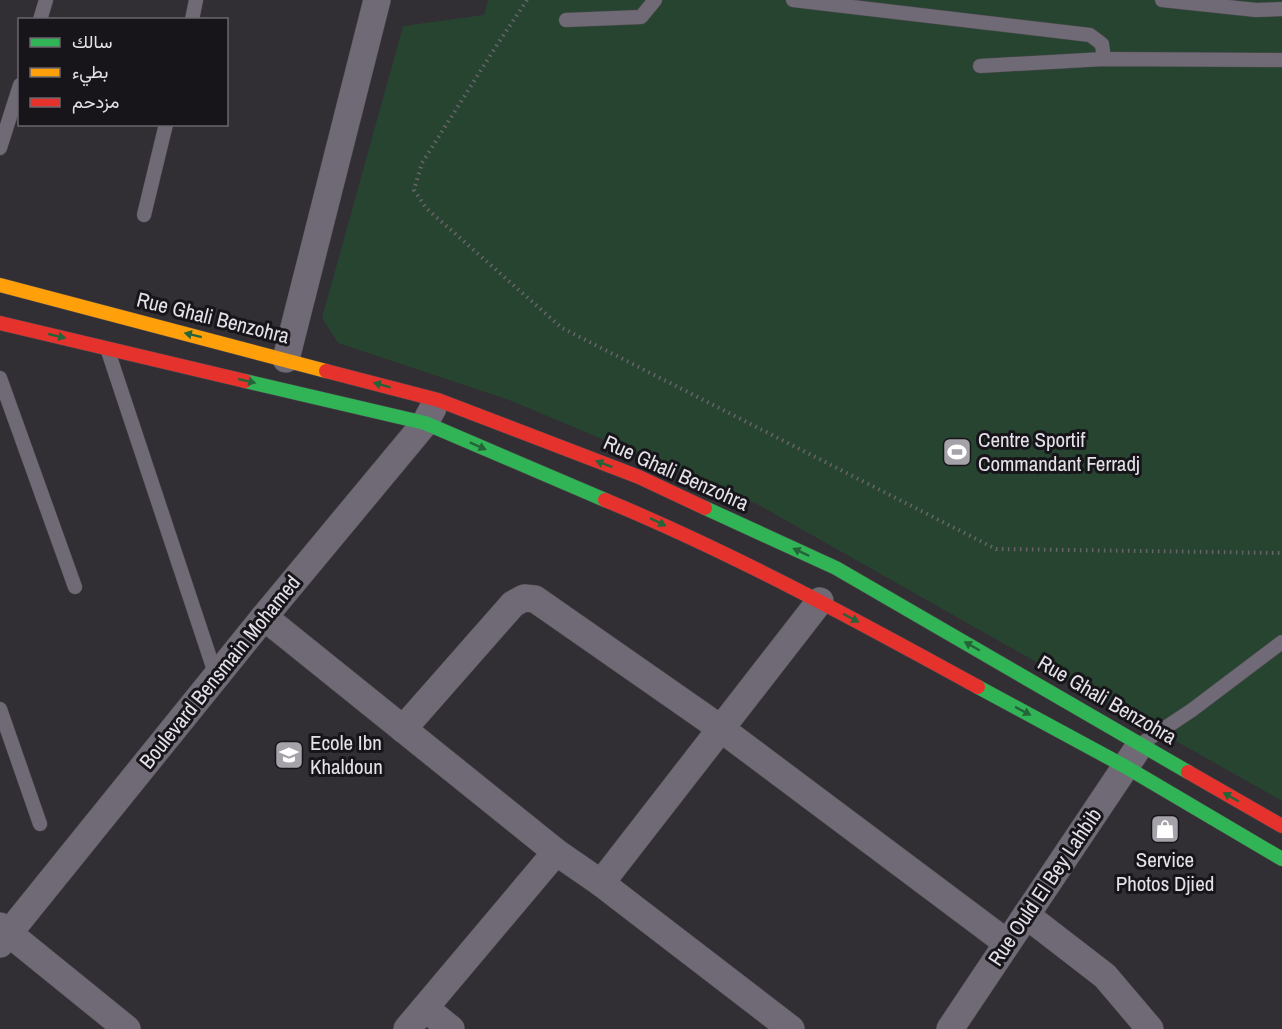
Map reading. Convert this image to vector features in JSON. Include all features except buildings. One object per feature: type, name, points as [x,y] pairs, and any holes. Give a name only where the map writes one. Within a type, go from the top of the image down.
[{"type":"main road","name":"Rue Ghali Benzohra","points":[[0,285],[438,400],[639,477],[836,568],[1282,826]]},
{"type":"main road","points":[[0,323],[424,423],[637,513],[820,602],[1126,767],[1282,859]]},
{"type":"street","points":[[286,359],[376,0]]},
{"type":"street","name":"Boulevard Bensmain Mohamed","points":[[3,934],[424,423],[438,400]]},
{"type":"street","points":[[403,729],[513,604],[524,598],[535,599],[720,728],[1008,943]]},
{"type":"street","points":[[601,883],[820,602]]},
{"type":"street","points":[[264,617],[556,852],[601,883],[779,1026]]},
{"type":"street","name":"Rue Ould El Bey Lahbib","points":[[950,1029],[1141,744]]},
{"type":"street","points":[[406,1029],[556,852]]},
{"type":"street","points":[[1026,915],[1105,976],[1150,1029]]},
{"type":"street","points":[[3,934],[119,1026]]},
{"type":"street","points":[[424,1008],[451,1029]]},
{"type":"lane","points":[[41,18],[46,0]]},
{"type":"lane","points":[[192,18],[196,0]]},
{"type":"lane","points":[[566,20],[641,16],[655,0]]},
{"type":"lane","points":[[793,0],[1090,35],[1102,44],[1104,59]]},
{"type":"lane","points":[[1162,0],[1256,10],[1282,9]]},
{"type":"lane","points":[[980,66],[1104,59],[1282,60]]},
{"type":"lane","points":[[0,148],[18,91]]},
{"type":"lane","points":[[144,215],[166,126]]},
{"type":"lane","points":[[107,348],[216,676]]},
{"type":"lane","points":[[0,378],[75,587]]},
{"type":"lane","points":[[1141,744],[1192,710],[1282,642]]},
{"type":"lane","points":[[0,709],[40,824]]},
{"type":"path","points":[[528,0],[422,163],[414,190],[426,208],[562,328],[996,549],[1282,553]]},
{"type":"green space","name":"Centre Sportif Commandant Ferradj","points":[[488,0],[1282,0],[1282,801],[757,504],[509,400],[338,343],[322,318],[403,26],[484,15]]},
{"type":"traffic: fast","points":[[245,381],[425,423],[605,500]]},
{"type":"traffic: fast","points":[[705,508],[836,568],[1188,772]]},
{"type":"traffic: fast","points":[[978,687],[1126,767],[1282,859]]},
{"type":"traffic: slow","points":[[0,285],[326,371]]},
{"type":"traffic: jam","points":[[0,323],[245,381]]},
{"type":"traffic: jam","points":[[326,371],[438,400],[639,477],[705,508]]},
{"type":"traffic: jam","points":[[605,500],[747,565],[840,612],[978,687]]},
{"type":"traffic: jam","points":[[1188,772],[1282,826]]},
{"type":"place","name":"Centre Sportif Commandant Ferradj","points":[[957,452]]},
{"type":"place","name":"Ecole Ibn Khaldoun","points":[[289,755]]},
{"type":"place","name":"Service Photos Djied","points":[[1165,829]]}]
